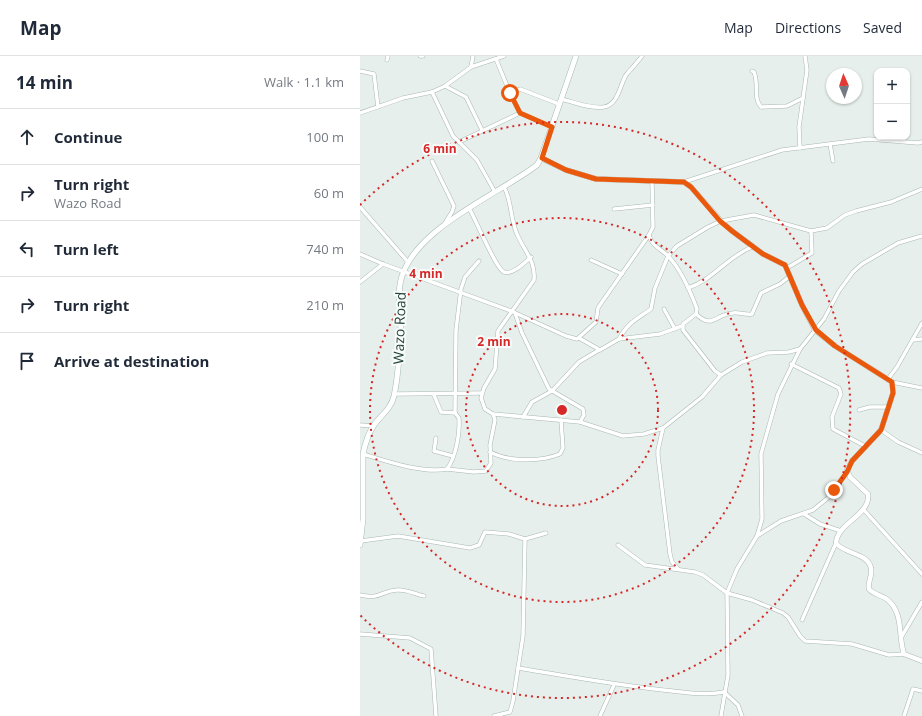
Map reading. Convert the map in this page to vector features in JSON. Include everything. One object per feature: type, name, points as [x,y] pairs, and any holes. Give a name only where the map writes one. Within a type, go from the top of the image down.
[{"type":"main road","name":"Wazo Road","points":[[361,543],[363,454],[367,438],[373,426],[391,406],[395,394],[401,323],[400,284],[403,272],[408,262],[424,243],[445,224],[532,169],[542,158],[576,56]]},
{"type":"street","points":[[471,67],[473,56]]},
{"type":"street","points":[[360,113],[403,98],[432,92],[445,86],[471,67],[504,56]]},
{"type":"street","points":[[510,93],[520,89],[560,102],[605,107],[610,104],[621,89],[626,76],[642,56]]},
{"type":"street","points":[[800,148],[799,127],[807,70],[805,56]]},
{"type":"street","points":[[496,59],[520,113],[552,127]]},
{"type":"street","points":[[360,71],[374,74],[378,107]]},
{"type":"street","points":[[752,71],[754,72],[756,78],[757,96],[760,107],[784,107],[803,98]]},
{"type":"street","points":[[445,86],[466,96],[482,130]]},
{"type":"street","points":[[432,92],[450,131],[476,160],[496,192]]},
{"type":"street","points":[[459,142],[520,113]]},
{"type":"street","points":[[542,158],[585,177],[608,180],[684,182],[770,152],[869,139],[922,142]]},
{"type":"street","points":[[830,144],[833,161]]},
{"type":"street","points":[[432,161],[454,206],[445,224]]},
{"type":"street","points":[[579,338],[596,322],[598,308],[650,235],[653,227],[652,181]]},
{"type":"street","points":[[684,182],[691,187],[720,221],[752,247],[782,263],[787,268],[816,330],[835,346],[890,380],[922,388]]},
{"type":"street","points":[[504,187],[509,196],[517,234],[531,258],[534,269],[534,280],[513,312],[498,331],[495,369],[482,393],[482,401],[485,409],[493,414],[580,422],[623,436],[644,434],[663,428],[702,396],[721,376],[742,362],[767,353],[789,352],[800,349]]},
{"type":"street","points":[[523,417],[532,402],[539,399],[550,390],[579,362],[599,350],[603,350],[619,338],[624,329],[632,321],[651,309],[655,288],[668,256],[677,246],[697,232],[720,221],[754,215],[811,231],[827,228],[850,213],[892,202],[922,188]]},
{"type":"street","points":[[614,209],[653,205]]},
{"type":"street","points":[[360,207],[408,262]]},
{"type":"street","points":[[470,208],[495,261],[502,271],[506,272],[514,270],[531,258]]},
{"type":"street","points":[[787,268],[812,253],[811,231]]},
{"type":"street","points":[[650,235],[656,247],[668,256],[688,288],[697,309],[696,314]]},
{"type":"street","points":[[721,716],[728,669],[726,622],[727,593],[737,569],[757,536],[762,519],[761,454],[778,394],[800,349],[816,330],[839,291],[853,272],[862,264],[891,246],[904,240],[922,236]]},
{"type":"street","points":[[688,288],[707,280],[735,255],[752,247]]},
{"type":"street","points":[[360,254],[403,272],[513,312],[566,336],[579,338],[599,350]]},
{"type":"street","points":[[591,260],[622,274]]},
{"type":"street","points":[[455,413],[456,330],[460,293],[465,277],[479,261]]},
{"type":"street","points":[[360,282],[382,264]]},
{"type":"street","points":[[696,314],[703,320],[709,322],[734,313],[752,314],[761,293],[780,284],[790,276]]},
{"type":"street","points":[[664,309],[675,329]]},
{"type":"street","points":[[513,312],[550,390],[583,409],[584,415],[580,422]]},
{"type":"street","points":[[619,338],[650,336],[675,329],[682,326],[686,320],[696,314]]},
{"type":"street","points":[[757,536],[781,521],[813,510],[829,497],[847,472],[852,461],[881,430],[893,393],[890,380],[922,324]]},
{"type":"street","points":[[682,326],[689,339],[721,376]]},
{"type":"street","points":[[913,340],[922,339]]},
{"type":"street","points":[[792,364],[839,388],[841,394],[832,417],[833,429],[865,446]]},
{"type":"street","points":[[395,394],[434,395],[482,393]]},
{"type":"street","points":[[434,395],[440,412],[455,413],[459,417],[460,429],[453,456],[447,469]]},
{"type":"street","points":[[859,410],[870,407],[889,407]]},
{"type":"street","points":[[363,454],[407,466],[430,469],[485,472],[490,464],[490,452],[495,420],[493,414]]},
{"type":"street","points":[[495,420],[500,415]]},
{"type":"street","points":[[490,452],[499,456],[531,459],[560,454],[563,448],[561,420]]},
{"type":"street","points":[[360,425],[373,426]]},
{"type":"street","points":[[663,428],[658,456],[663,482],[670,554],[672,562],[678,569]]},
{"type":"street","points":[[881,430],[898,442],[922,453]]},
{"type":"street","points":[[436,438],[434,451],[453,456]]},
{"type":"street","points":[[802,620],[841,531],[868,502],[868,494],[850,477],[847,472]]},
{"type":"street","points":[[863,509],[922,574]]},
{"type":"street","points":[[804,514],[820,524],[841,531]]},
{"type":"street","points":[[361,543],[398,536],[470,548],[479,545],[485,532],[509,534],[525,539],[546,533]]},
{"type":"street","points":[[494,716],[510,714],[524,628],[525,539]]},
{"type":"street","points":[[836,543],[841,548],[866,560],[870,565],[872,569],[868,585],[869,590],[889,601],[893,607],[900,624],[904,654]]},
{"type":"street","points":[[618,544],[642,564],[678,569],[703,575],[727,593],[747,598],[783,613],[788,617],[800,636],[806,641],[852,644],[889,655],[904,654],[922,661]]},
{"type":"street","points":[[360,595],[376,597],[395,590],[401,590],[424,596]]},
{"type":"street","points":[[902,636],[922,602]]},
{"type":"street","points":[[360,634],[410,638],[431,649],[436,716]]},
{"type":"street","points":[[518,668],[614,685],[710,695],[724,692]]},
{"type":"street","points":[[600,716],[614,685]]},
{"type":"street","points":[[904,716],[913,689],[922,691]]},
{"type":"street","points":[[724,692],[738,705],[742,716]]},
{"type":"route","points":[[510,93],[520,113],[552,127],[542,158],[566,170],[585,177],[623,181],[673,180],[684,182],[691,187],[720,221],[732,231],[752,247],[785,265],[811,323],[824,338],[892,382],[893,393],[886,419],[881,430],[852,461],[847,472],[834,490]]}]
